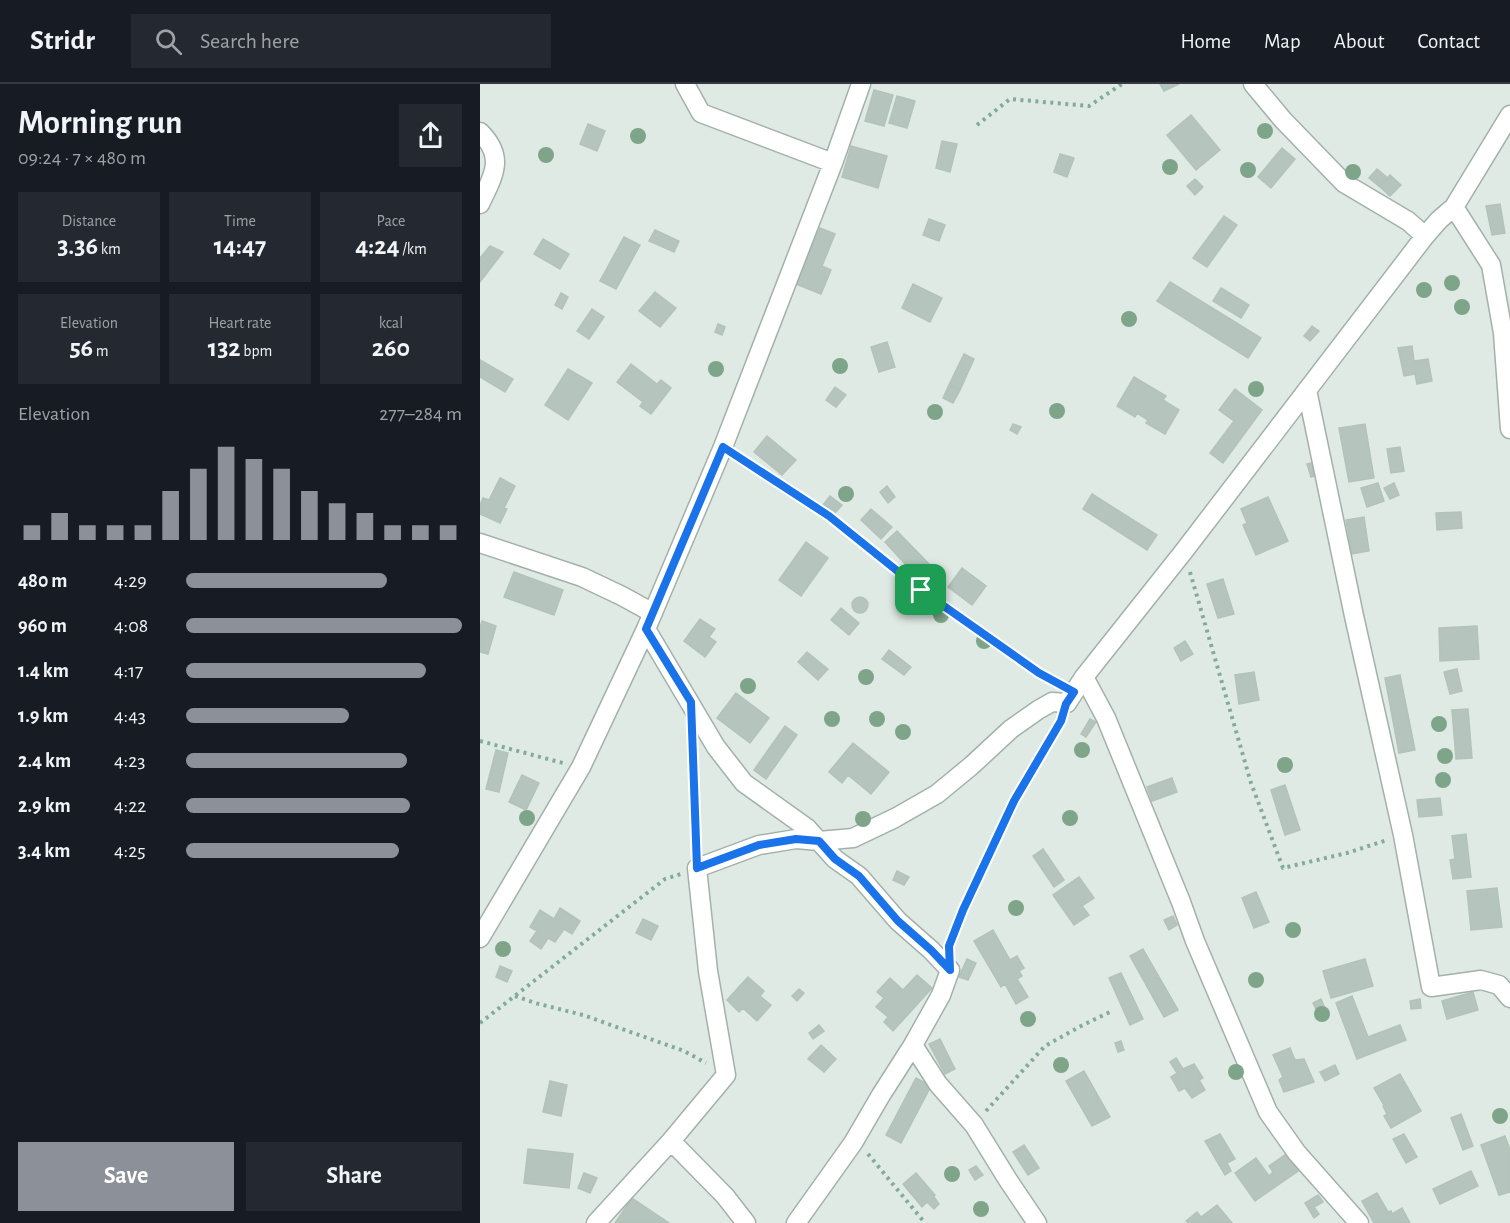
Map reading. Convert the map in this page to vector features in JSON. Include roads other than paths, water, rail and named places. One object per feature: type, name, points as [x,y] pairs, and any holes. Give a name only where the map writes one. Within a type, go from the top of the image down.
[{"type":"street","points":[[685,84],[701,113],[833,163]]},
{"type":"street","points":[[480,938],[581,768],[649,621],[723,447],[833,163],[861,84]]},
{"type":"street","points":[[1253,84],[1283,120],[1344,183],[1408,221],[1425,236]]},
{"type":"street","points":[[596,1223],[671,1141],[726,1075],[708,971],[697,868],[759,845],[796,839],[819,841],[853,838],[938,794],[1011,729],[1038,710],[1075,691],[1425,236],[1438,220],[1454,207],[1510,115]]},
{"type":"street","points":[[480,132],[487,139],[496,159],[492,177],[480,204]]},
{"type":"street","points":[[1454,207],[1491,265],[1503,333],[1510,429]]},
{"type":"street","points":[[1307,390],[1403,835],[1431,987],[1481,980],[1499,985],[1510,998]]},
{"type":"street","points":[[480,543],[582,577],[622,596],[649,621],[716,747],[744,783],[807,828],[835,859],[859,876],[898,921],[950,970],[941,995],[913,1045],[853,1143],[796,1223]]},
{"type":"street","points":[[1075,691],[1106,717],[1195,941],[1268,1112],[1297,1153],[1359,1223]]},
{"type":"street","points":[[913,1045],[938,1084],[974,1125],[1037,1223]]},
{"type":"street","points":[[671,1141],[725,1196],[746,1223]]}]
